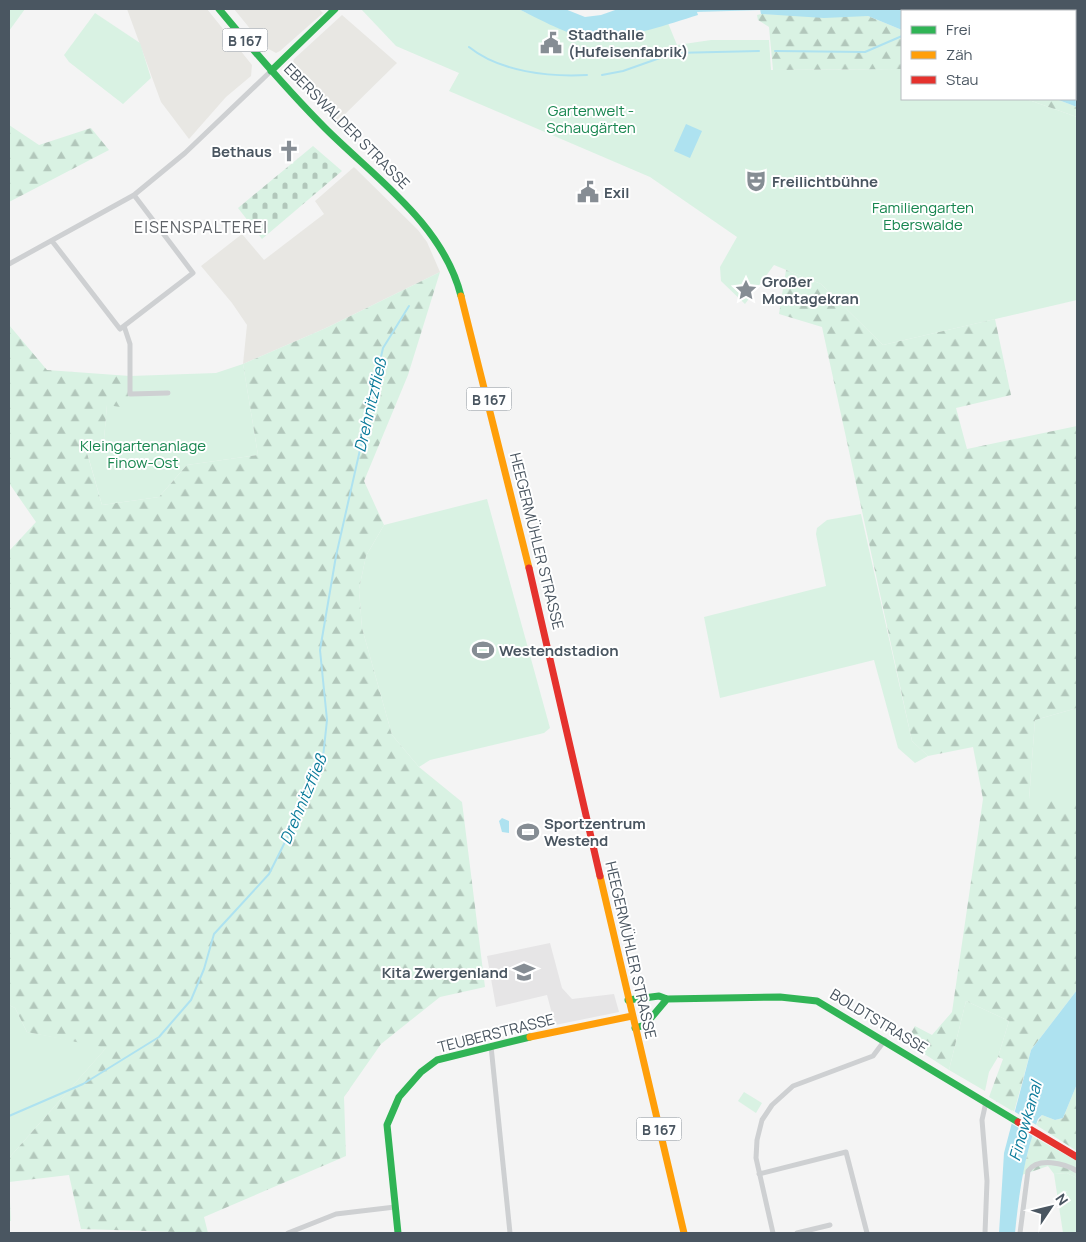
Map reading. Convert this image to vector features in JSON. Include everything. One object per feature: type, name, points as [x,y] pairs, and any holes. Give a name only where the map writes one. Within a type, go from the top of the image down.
[{"type":"main road","name":"EBERSWALDER STRASSE","points":[[219,9],[271,71],[324,127],[414,212],[438,243],[450,266]]},
{"type":"main road","points":[[271,71],[335,9]]},
{"type":"main road","name":"HEEGERMÜHLER STRASSE","points":[[450,266],[460,292],[476,347],[520,527],[628,1000],[684,1233]]},
{"type":"main road","name":"BOLDTSTRASSE","points":[[628,1000],[658,996],[667,999],[809,998],[826,1004],[1077,1157]]},
{"type":"main road","points":[[635,1028],[645,1025],[667,999]]},
{"type":"main road","name":"TEUBERSTRASSE","points":[[398,1233],[387,1125],[389,1114],[396,1103],[428,1066],[440,1059],[491,1046],[632,1016]]},
{"type":"street","points":[[9,264],[134,195],[185,153],[271,71]]},
{"type":"street","points":[[122,328],[193,273],[134,195]]},
{"type":"street","points":[[52,241],[122,328],[130,344],[130,394],[168,393]]},
{"type":"street","points":[[773,1233],[756,1158],[758,1134],[762,1120],[772,1105],[784,1093],[800,1082],[873,1056],[885,1040]]},
{"type":"street","points":[[491,1046],[510,1233]]},
{"type":"street","points":[[985,1233],[987,1181],[982,1120],[986,1102]]},
{"type":"street","points":[[759,1174],[846,1152],[867,1233]]},
{"type":"street","points":[[1020,1233],[1028,1171],[1032,1166],[1037,1164],[1067,1165],[1077,1170]]},
{"type":"street","points":[[288,1233],[336,1214],[395,1207]]},
{"type":"street","points":[[797,1233],[830,1225]]},
{"type":"shaded area","points":[[127,9],[207,9],[252,65],[251,76],[226,97],[189,139],[161,102]]},
{"type":"shaded area","points":[[234,9],[319,9],[323,13],[276,53],[265,47]]},
{"type":"shaded area","points":[[342,15],[397,63],[338,121],[295,77],[291,69],[294,59]]},
{"type":"shaded area","points":[[354,167],[418,230],[427,242],[440,272],[326,328],[243,364],[247,325],[232,303],[201,266],[242,234],[264,260],[324,214],[315,201]]},
{"type":"shaded area","name":"Kita Zwergenland","points":[[550,943],[562,988],[572,999],[614,994],[619,1012],[555,1025],[547,995],[496,1007],[487,956]]},
{"type":"green space","points":[[9,9],[25,9],[9,31]]},
{"type":"green space","name":"Familiengarten Eberswalde","points":[[361,9],[518,9],[579,36],[642,31],[668,23],[677,45],[711,40],[769,40],[771,70],[901,69],[901,100],[1029,100],[1077,117],[1077,300],[883,345],[821,284],[774,265],[745,304],[721,281],[720,267],[737,237],[650,177],[449,91],[459,73],[396,46]]},
{"type":"green space","points":[[921,9],[1077,9],[1077,83],[1076,10]]},
{"type":"green space","points":[[95,13],[140,43],[151,78],[123,104],[69,62],[64,55]]},
{"type":"green space","points":[[757,15],[868,16],[901,30],[901,69],[773,70],[769,27],[758,20]]},
{"type":"green space","points":[[1029,100],[1059,100],[1077,107],[1077,117]]},
{"type":"green space","points":[[9,125],[39,145],[91,128],[109,150],[9,202]]},
{"type":"green space","points":[[313,146],[342,171],[262,239],[238,208]]},
{"type":"green space","points":[[786,270],[821,284],[883,345],[995,319],[1011,395],[956,408],[967,449],[1077,426],[1077,708],[1035,720],[1029,799],[1077,799],[1077,990],[1031,1050],[1014,1112],[989,1097],[1003,1059],[998,1057],[1009,1021],[966,1001],[949,1070],[906,1042],[915,1026],[932,1035],[952,1012],[983,799],[973,747],[928,756],[912,741],[822,327],[779,314]]},
{"type":"green space","points":[[440,272],[408,375],[364,481],[384,525],[366,556],[359,589],[362,628],[392,735],[419,767],[462,802],[485,987],[440,997],[381,1044],[344,1097],[346,1156],[204,1217],[208,1233],[81,1229],[69,1175],[9,1182],[9,1158],[106,1048],[27,1032],[15,1008],[9,1005],[9,551],[36,522],[9,483],[9,325],[47,370],[130,376],[127,408],[107,405],[103,451],[87,453],[102,505],[159,497],[187,465],[258,455],[243,364],[326,328]]},
{"type":"green space","name":"Kleingartenanlage Finow-Ost","points":[[243,364],[258,455],[187,465],[159,497],[102,505],[87,452],[103,451],[107,405],[130,376],[216,373]]},
{"type":"green space","points":[[487,499],[550,728],[544,733],[430,760],[419,767],[392,735],[362,628],[359,589],[366,556],[384,525]]},
{"type":"green space","points":[[861,514],[912,741],[928,756],[915,763],[898,748],[874,660],[720,698],[704,617],[826,586],[816,534],[817,528],[827,520]]},
{"type":"green space","points":[[1077,708],[1077,799],[1029,800],[1035,720]]},
{"type":"green space","points":[[966,1001],[1009,1021],[998,1057],[989,1072],[985,1091],[949,1070]]},
{"type":"green space","points":[[9,1005],[15,1008],[27,1032],[107,1047],[9,1158]]},
{"type":"green space","points":[[1077,1084],[1077,1151],[1036,1125],[1042,1115],[1055,1120],[1063,1118]]},
{"type":"green space","points":[[744,1092],[762,1103],[756,1113],[738,1101]]},
{"type":"green space","points":[[1032,1136],[1077,1161],[1077,1178],[1067,1173],[1054,1174],[1048,1166],[1022,1175]]},
{"type":"green space","points":[[1067,1173],[1077,1178],[1077,1233],[1063,1233],[1054,1174]]},
{"type":"green space","points":[[9,1182],[11,1221],[9,1221]]},
{"type":"water","points":[[518,9],[565,9],[585,17],[601,15],[618,9],[696,9],[698,15],[641,32],[611,37],[596,37],[567,32]]},
{"type":"water","points":[[760,9],[924,10],[901,10],[901,30],[868,16],[824,18],[761,14]]},
{"type":"water","points":[[1076,82],[1077,83],[1077,107],[1059,100],[1076,100]]},
{"type":"water","points":[[686,124],[702,131],[690,158],[674,151]]},
{"type":"water","points":[[502,818],[509,821],[509,833],[502,832],[499,821]]},
{"type":"water","name":"Finowkanal","points":[[1077,990],[1077,1084],[1063,1118],[1055,1120],[1042,1115],[1038,1119],[1023,1175],[1015,1233],[999,1233],[1004,1153],[1031,1050]]},
{"type":"pier","points":[[1012,1110],[1038,1126],[1034,1137],[1009,1122]]},
{"type":"waterway","points":[[695,11],[764,9]]},
{"type":"waterway","points":[[775,51],[865,52],[901,36]]},
{"type":"waterway","name":"Drehnitzfließ","points":[[469,47],[495,62],[525,71],[541,74],[587,75]]},
{"type":"waterway","name":"Drehnitzfließ","points":[[602,75],[623,71],[674,53],[759,51]]},
{"type":"waterway","name":"Drehnitzfließ","points":[[9,1116],[83,1084],[159,1037],[191,1000],[204,969],[214,934],[269,874],[301,810],[323,757],[327,720],[320,650],[336,556],[383,348],[409,306]]},
{"type":"traffic: fast","points":[[219,9],[270,70],[311,114],[385,184],[423,224],[439,246],[452,270],[461,296]]},
{"type":"traffic: fast","points":[[271,71],[335,9]]},
{"type":"traffic: fast","points":[[628,1000],[659,996],[667,999],[780,997],[817,1001],[1018,1122]]},
{"type":"traffic: fast","points":[[635,1028],[645,1025],[667,999]]},
{"type":"traffic: fast","points":[[398,1233],[387,1125],[399,1097],[421,1072],[437,1060],[530,1037]]},
{"type":"traffic: slow","points":[[461,296],[529,568]]},
{"type":"traffic: slow","points":[[600,876],[684,1233]]},
{"type":"traffic: slow","points":[[530,1037],[632,1016]]},
{"type":"traffic: jam","points":[[529,568],[600,876]]},
{"type":"traffic: jam","points":[[1018,1122],[1077,1157]]},
{"type":"place","name":"Stadthalle (Hufeisenfabrik)","points":[[551,43]]},
{"type":"place","name":"Bethaus","points":[[289,151]]},
{"type":"place","name":"Freilichtbühne","points":[[756,181]]},
{"type":"place","name":"Exil","points":[[588,192]]},
{"type":"place","name":"Großer Montagekran","points":[[746,290]]},
{"type":"place","name":"Westendstadion","points":[[483,650]]},
{"type":"place","name":"Sportzentrum Westend","points":[[528,832]]},
{"type":"place","name":"Kita Zwergenland","points":[[524,972]]},
{"type":"district","name":"EISENSPALTEREI","points":[[201,227]]},
{"type":"park label","name":"Gartenwelt - Schaugärten","points":[[591,118]]}]
